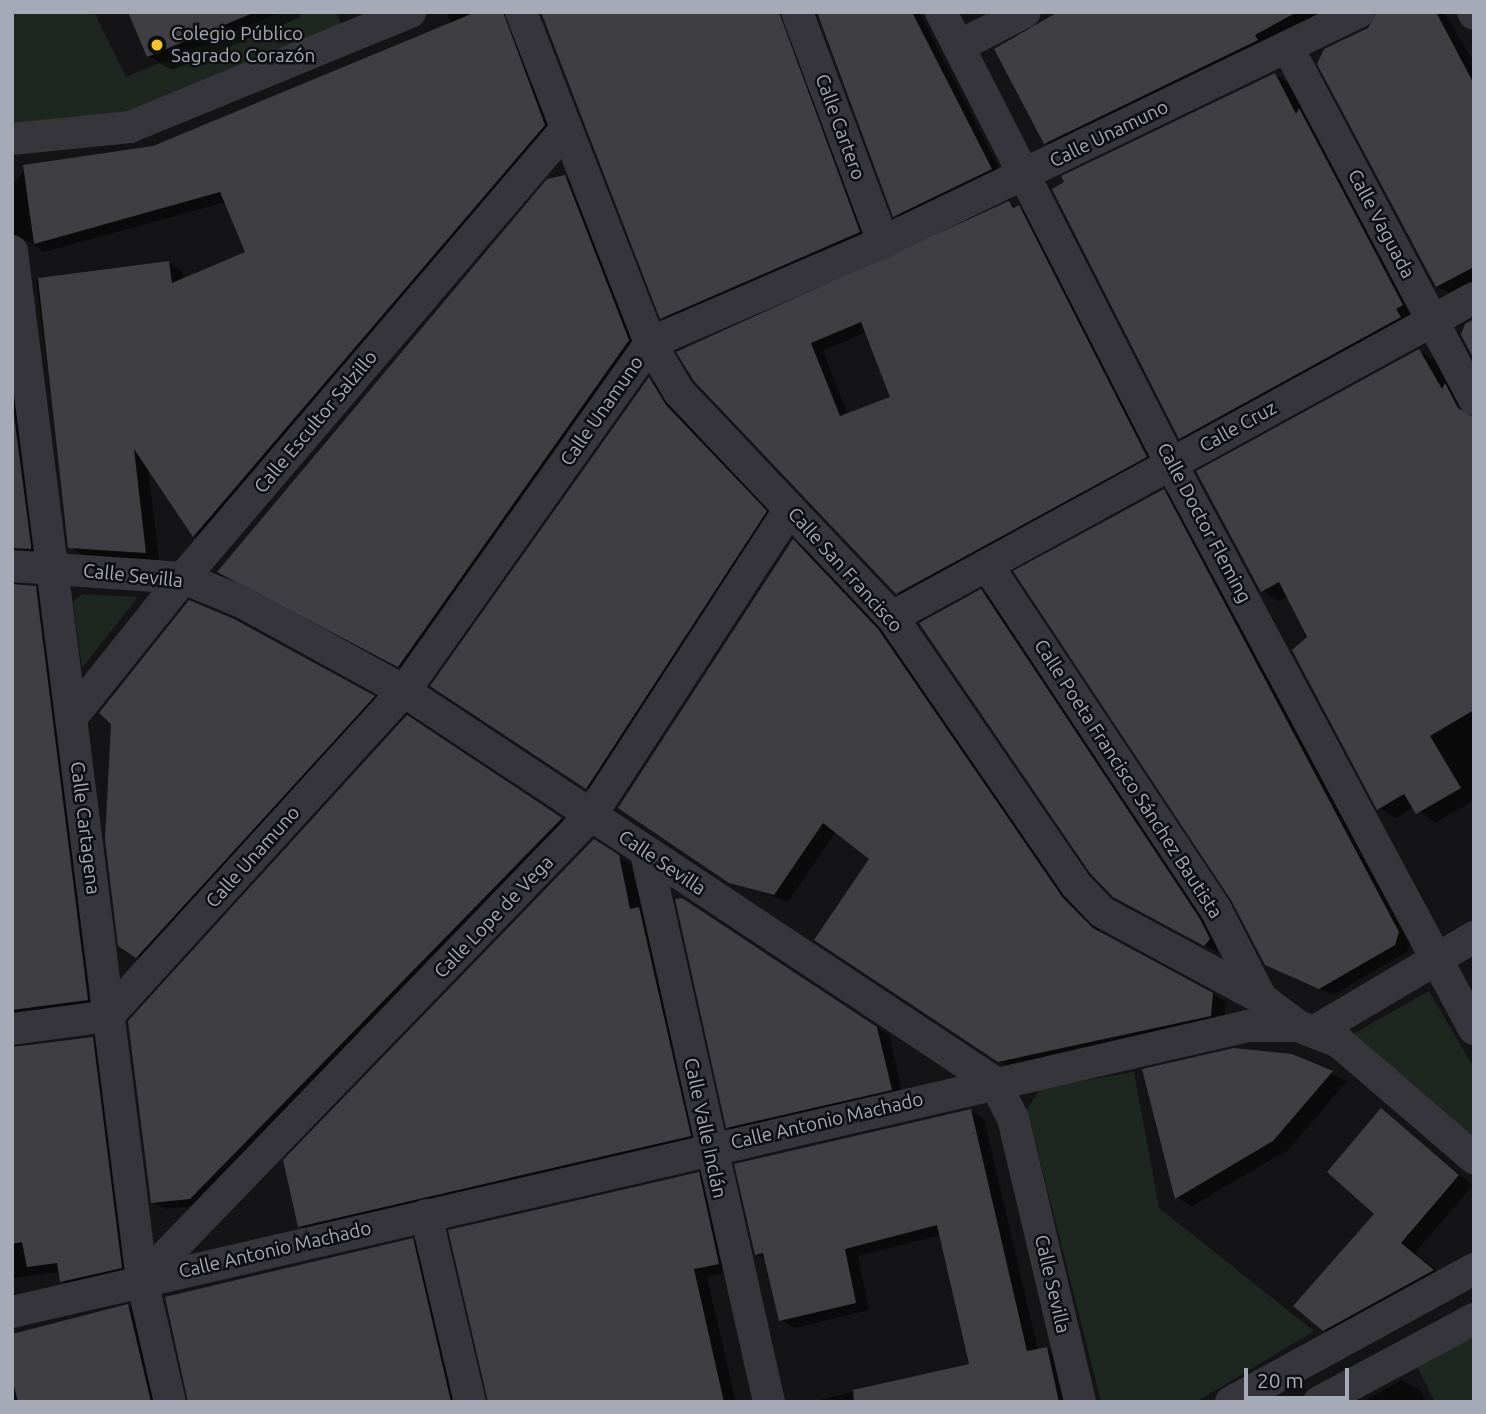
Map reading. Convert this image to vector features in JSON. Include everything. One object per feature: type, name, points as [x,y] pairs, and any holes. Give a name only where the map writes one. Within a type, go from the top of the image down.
[{"type":"street","points":[[12,139],[130,127],[358,22],[410,12]]},
{"type":"street","name":"Calle San Francisco","points":[[521,12],[650,343],[679,392],[891,617],[1076,885],[1102,912],[1261,998],[1307,1028]]},
{"type":"street","name":"Calle Cartero","points":[[797,12],[883,242]]},
{"type":"street","name":"Calle Doctor Fleming","points":[[941,12],[1171,464],[1471,1019]]},
{"type":"street","points":[[959,46],[1025,12]]},
{"type":"street","name":"Calle Unamuno","points":[[108,1016],[404,691],[650,343],[883,242],[1359,12]]},
{"type":"street","name":"Calle Vaguada","points":[[1288,48],[1474,399]]},
{"type":"street","name":"Calle Escultor Salzillo","points":[[71,719],[183,578],[565,130]]},
{"type":"street","name":"Calle Cartagena","points":[[12,251],[142,1280],[170,1402]]},
{"type":"street","name":"Calle Cruz","points":[[891,617],[1474,298]]},
{"type":"street","name":"Calle Lope de Vega","points":[[142,1280],[212,1212],[592,815],[790,509]]},
{"type":"street","name":"Calle Poeta Francisco Sánchez Bautista","points":[[987,565],[1216,910],[1261,998]]},
{"type":"street","name":"Calle Sevilla","points":[[12,566],[183,578],[242,602],[404,691],[994,1082],[1013,1118],[1080,1402]]},
{"type":"street","name":"Calle Valle Inclán","points":[[646,853],[709,1148],[769,1402]]},
{"type":"street","points":[[1307,1028],[1474,937]]},
{"type":"street","points":[[12,1030],[108,1016]]},
{"type":"street","name":"Calle Antonio Machado","points":[[12,1312],[994,1082],[1248,1026],[1307,1028],[1339,1042],[1474,1158]]},
{"type":"street","points":[[212,1212],[235,1259]]},
{"type":"street","points":[[426,1215],[470,1402]]},
{"type":"street","points":[[1231,1402],[1266,1393],[1474,1269]]},
{"type":"street","points":[[1319,1402],[1474,1320]]},
{"type":"shaded area","points":[[12,12],[94,12],[126,77],[281,12],[336,12],[343,29],[128,113],[12,124]]},
{"type":"shaded area","points":[[82,594],[138,597],[82,668],[73,602]]},
{"type":"shaded area","points":[[1429,991],[1474,1068],[1474,1144],[1353,1034]]},
{"type":"shaded area","points":[[1134,1072],[1159,1208],[1314,1331],[1196,1402],[1101,1402],[1027,1109],[1041,1088]]},
{"type":"shaded area","points":[[1474,1335],[1474,1402],[1435,1402],[1416,1365]]},
{"type":"building","points":[[128,12],[253,12],[253,13],[147,57]]},
{"type":"building","points":[[476,12],[503,12],[545,125],[193,537],[134,449],[146,553],[68,548],[38,278],[169,261],[172,283],[245,252],[220,192],[34,244],[23,165],[153,146]]},
{"type":"building","points":[[541,12],[779,12],[860,232],[660,319]]},
{"type":"building","points":[[817,12],[912,12],[992,169],[893,217]]},
{"type":"building","points":[[1058,12],[1297,12],[1255,35],[1258,40],[1044,144],[994,49]]},
{"type":"building","points":[[1377,12],[1436,12],[1474,84],[1474,267],[1436,287],[1317,64],[1324,49],[1368,28]]},
{"type":"building","points":[[1275,73],[1296,114],[1299,108],[1403,305],[1396,309],[1401,317],[1179,439],[1052,189],[1064,182],[1061,176]]},
{"type":"building","points":[[565,175],[629,340],[398,667],[217,572],[547,179]]},
{"type":"building","points":[[1009,201],[1013,208],[1019,205],[1147,457],[896,594],[694,381],[676,352]],"holes":[[[861,322],[890,397],[840,416],[811,343]]]},
{"type":"building","points":[[1474,319],[1474,359],[1461,335],[1465,324]]},
{"type":"building","points":[[1419,349],[1442,389],[1445,383],[1458,408],[1474,417],[1474,710],[1430,736],[1461,788],[1416,814],[1404,794],[1377,810],[1292,650],[1307,637],[1279,582],[1261,592],[1196,471]]},
{"type":"building","points":[[649,377],[666,405],[767,511],[586,789],[430,686]]},
{"type":"building","points":[[12,400],[31,545],[31,549],[12,548]]},
{"type":"building","points":[[1164,489],[1399,932],[1395,945],[1319,989],[1265,965],[1231,900],[1013,571]]},
{"type":"building","points":[[793,539],[878,629],[1063,898],[1093,928],[1213,993],[1211,1016],[998,1062],[814,940],[869,859],[823,823],[774,895],[729,883],[618,808]]},
{"type":"building","points":[[12,584],[36,586],[88,1000],[12,1010]]},
{"type":"building","points":[[981,589],[1200,919],[1210,939],[1204,946],[1113,897],[1090,873],[919,623]]},
{"type":"building","points":[[189,600],[234,619],[375,696],[136,958],[118,946],[105,839],[111,724],[99,713]]},
{"type":"building","points":[[407,715],[562,818],[190,1199],[151,1203],[128,1021]]},
{"type":"building","points":[[594,839],[619,855],[630,909],[639,907],[691,1136],[298,1227],[283,1160]]},
{"type":"building","points":[[682,898],[877,1027],[892,1090],[726,1128],[675,899]]},
{"type":"building","points":[[93,1037],[122,1268],[60,1282],[57,1263],[27,1267],[22,1242],[12,1244],[12,1047]]},
{"type":"building","points":[[1234,1048],[1292,1054],[1333,1071],[1273,1141],[1175,1199],[1142,1069]]},
{"type":"building","points":[[1381,1108],[1459,1175],[1401,1243],[1434,1270],[1323,1331],[1293,1306],[1374,1214],[1327,1172]]},
{"type":"building","points":[[971,1109],[1027,1351],[1047,1347],[1059,1402],[854,1402],[853,1390],[969,1364],[937,1225],[845,1249],[856,1303],[779,1321],[763,1253],[755,1255],[734,1164]]},
{"type":"building","points":[[699,1172],[719,1264],[694,1269],[724,1402],[488,1402],[448,1230]]},
{"type":"building","points":[[413,1238],[451,1402],[188,1402],[165,1297]]},
{"type":"building","points":[[128,1304],[151,1402],[18,1402],[12,1379],[12,1334]]},
{"type":"place","name":"Colegio Público Sagrado Corazón","points":[[157,45]]}]
